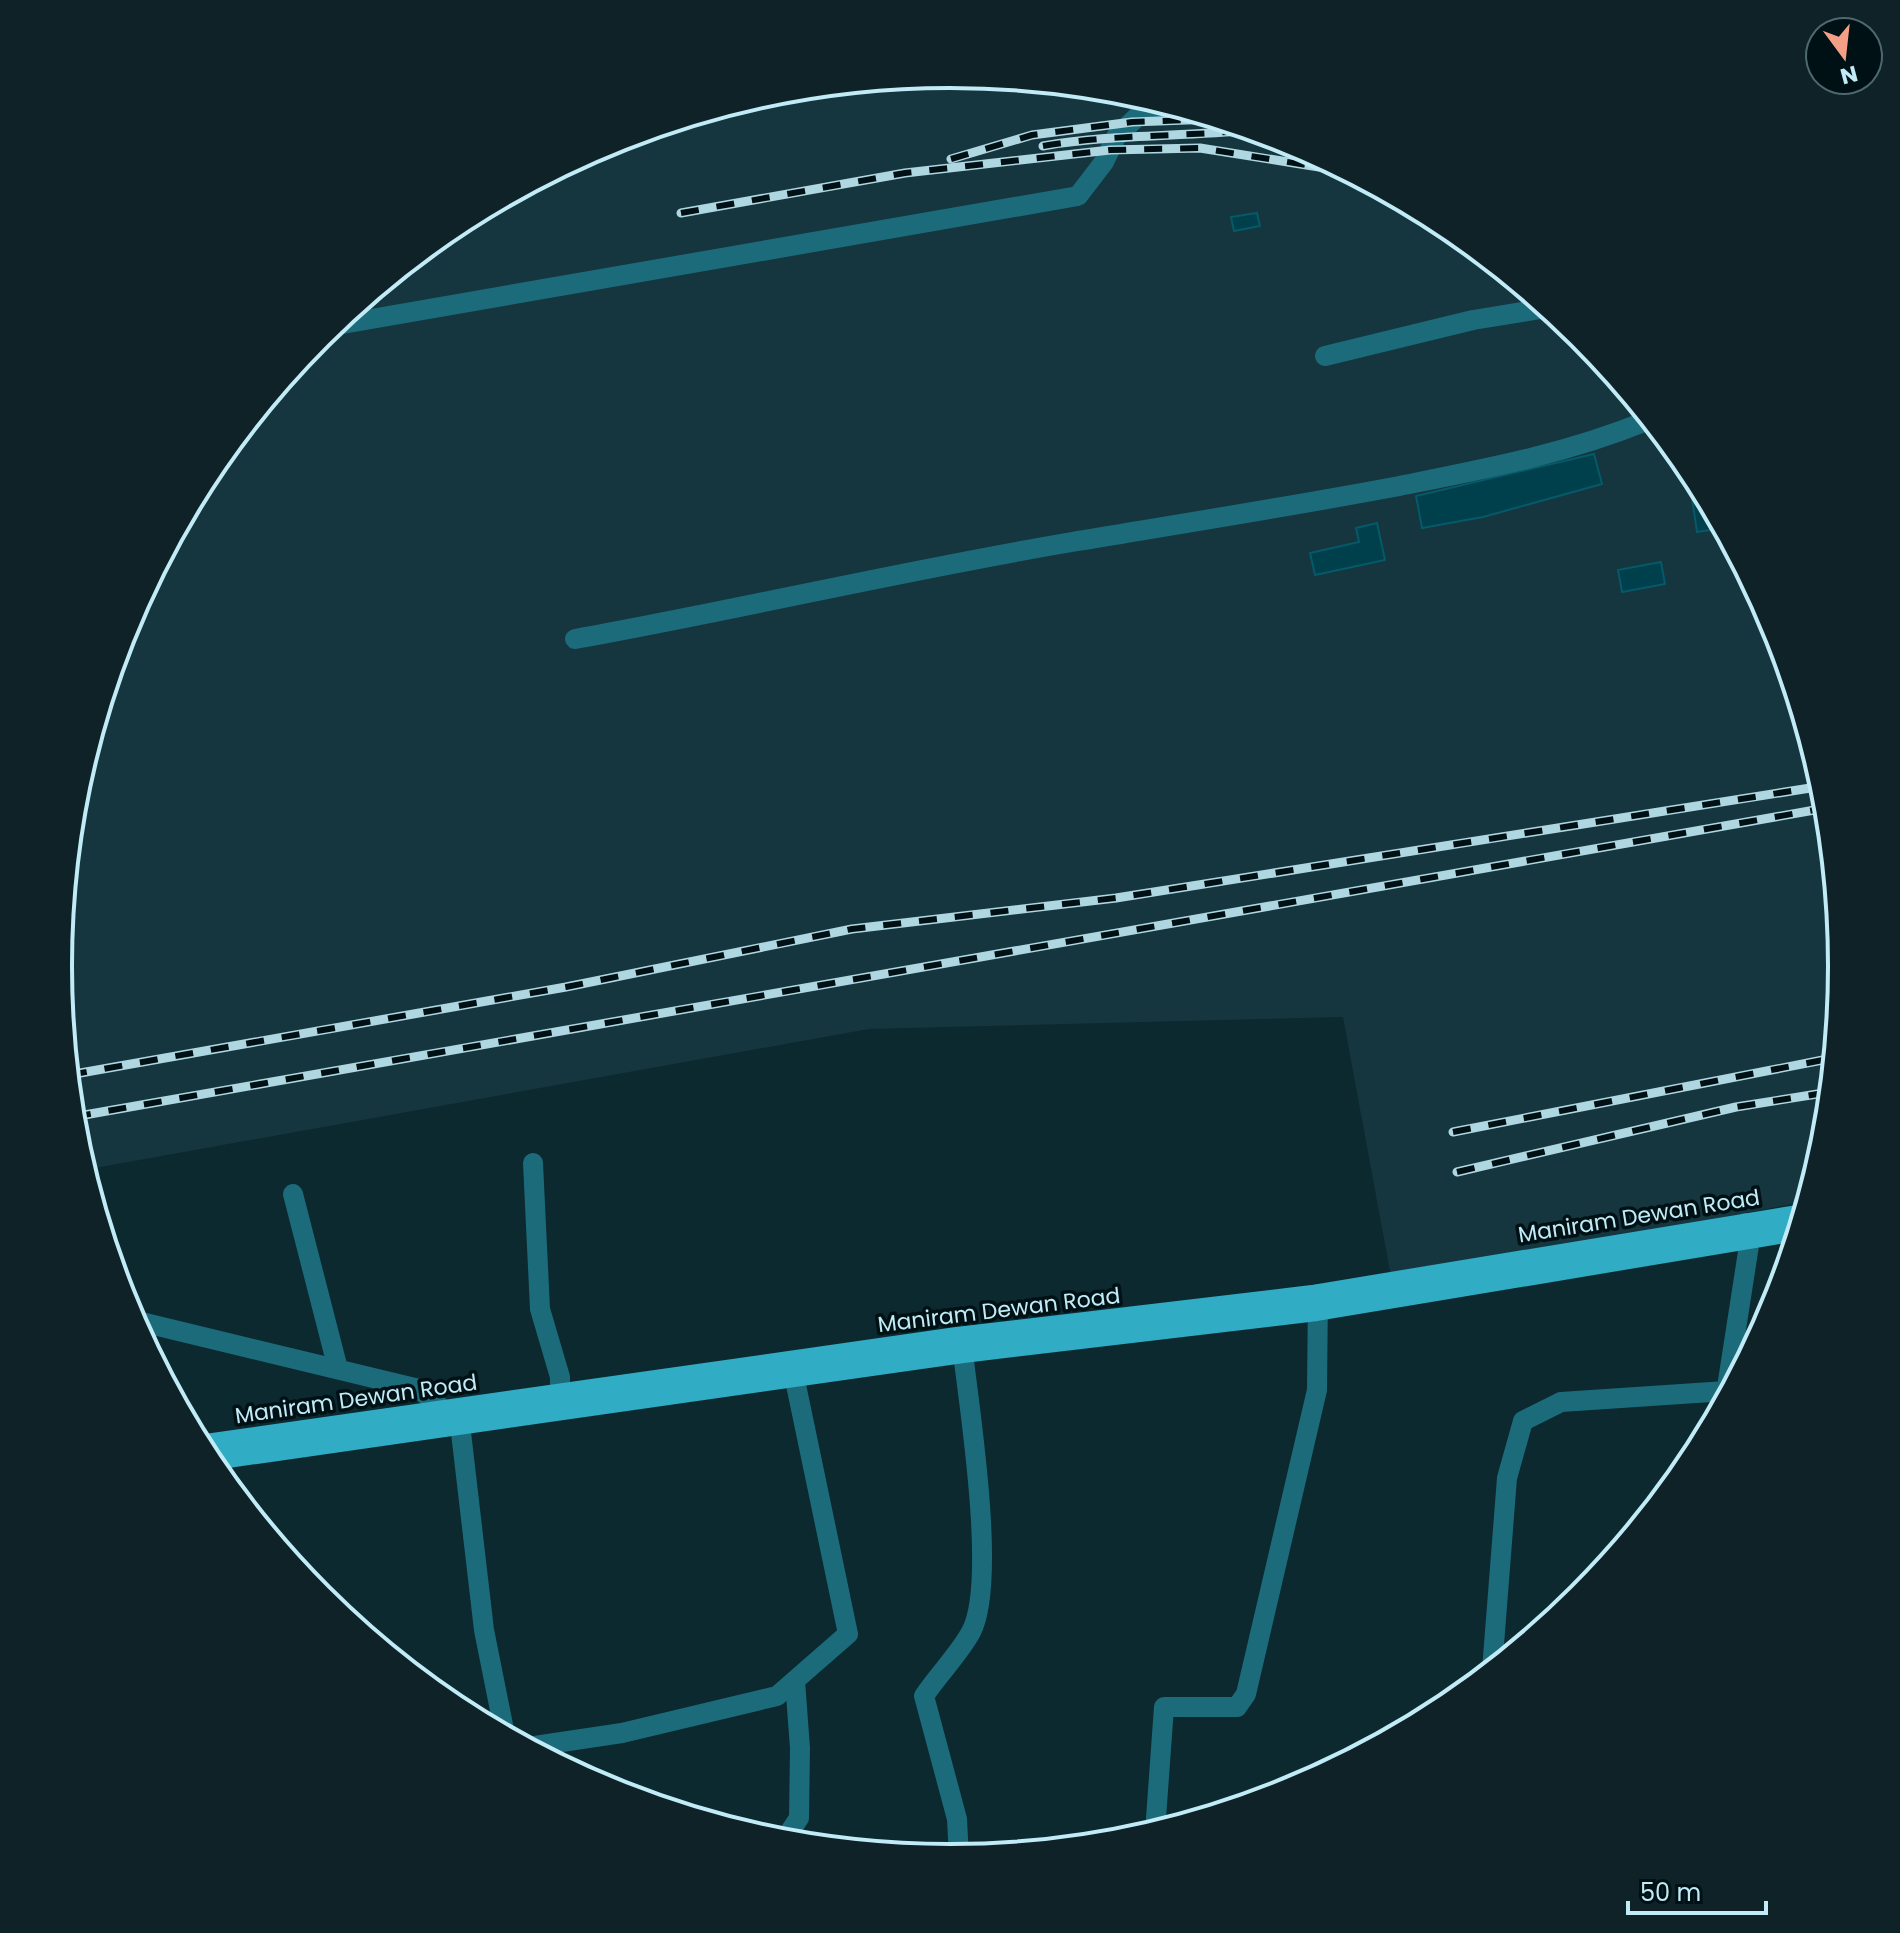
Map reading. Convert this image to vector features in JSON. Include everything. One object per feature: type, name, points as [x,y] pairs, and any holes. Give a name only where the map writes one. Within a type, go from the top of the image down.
[{"type":"main road","name":"Maniram Dewan Road","points":[[793,1369],[963,1353],[1317,1302],[1748,1231],[1791,1218]]},
{"type":"main road","name":"Maniram Dewan Road","points":[[1748,1231],[1787,1231]]},
{"type":"main road","name":"Maniram Dewan Road","points":[[222,1456],[460,1424],[560,1403],[793,1369],[957,1337],[1178,1320]]},
{"type":"main road","name":"Maniram Dewan Road","points":[[221,1456],[444,1410],[560,1403]]},
{"type":"street","points":[[354,322],[1078,196],[1104,162],[1116,137],[1139,115],[1149,112]]},
{"type":"street","points":[[1325,356],[1473,320],[1533,310]]},
{"type":"street","points":[[575,639],[731,611],[938,565],[1284,507],[1524,462],[1586,445],[1640,424]]},
{"type":"street","points":[[533,1163],[540,1309],[560,1377],[560,1403]]},
{"type":"street","points":[[293,1194],[338,1369]]},
{"type":"street","points":[[1728,1371],[1748,1231]]},
{"type":"street","points":[[1156,1820],[1164,1707],[1237,1707],[1246,1694],[1317,1390],[1317,1302]]},
{"type":"street","points":[[149,1324],[419,1389],[460,1424],[484,1630],[502,1722]]},
{"type":"street","points":[[958,1844],[957,1819],[924,1696],[971,1632],[983,1594],[977,1473],[963,1353]]},
{"type":"street","points":[[544,1745],[622,1733],[777,1696],[848,1634],[793,1369]]},
{"type":"street","points":[[1493,1656],[1507,1478],[1523,1421],[1561,1402],[1715,1396]]},
{"type":"street","points":[[791,1830],[799,1818],[800,1748],[795,1681]]},
{"type":"shaded area","points":[[950,88],[1065,96],[1177,118],[1232,135],[1286,155],[1389,206],[1438,236],[1529,306],[1571,346],[1647,432],[1710,528],[1761,631],[1798,739],[1811,795],[1826,909],[1826,1024],[1811,1138],[1795,1203],[1392,1282],[1343,1017],[869,1029],[96,1168],[80,1081],[74,1024],[74,909],[89,795],[119,684],[139,631],[190,527],[253,432],[329,346],[371,306],[416,270],[462,236],[562,179],[614,155],[723,118],[779,105],[893,90]]},
{"type":"building","points":[[1257,213],[1260,226],[1234,231],[1231,217]]},
{"type":"building","points":[[1594,454],[1602,484],[1483,517],[1422,528],[1416,496]]},
{"type":"building","points":[[1692,499],[1711,530],[1697,532]]},
{"type":"building","points":[[1377,523],[1385,560],[1315,575],[1310,553],[1359,542],[1356,528]]},
{"type":"building","points":[[1661,562],[1665,584],[1622,592],[1618,570]]},
{"type":"railway","points":[[951,159],[1032,135],[1132,122],[1184,120]]},
{"type":"railway","points":[[1043,146],[1094,139],[1223,132]]},
{"type":"railway","points":[[681,213],[905,173],[1110,150],[1200,148],[1308,165]]},
{"type":"railway","points":[[79,1073],[566,987],[852,929],[1116,898],[1809,788]]},
{"type":"railway","points":[[85,1115],[1813,810]]},
{"type":"railway","points":[[1453,1132],[1822,1060]]},
{"type":"railway","points":[[1457,1172],[1736,1107],[1818,1094]]}]
